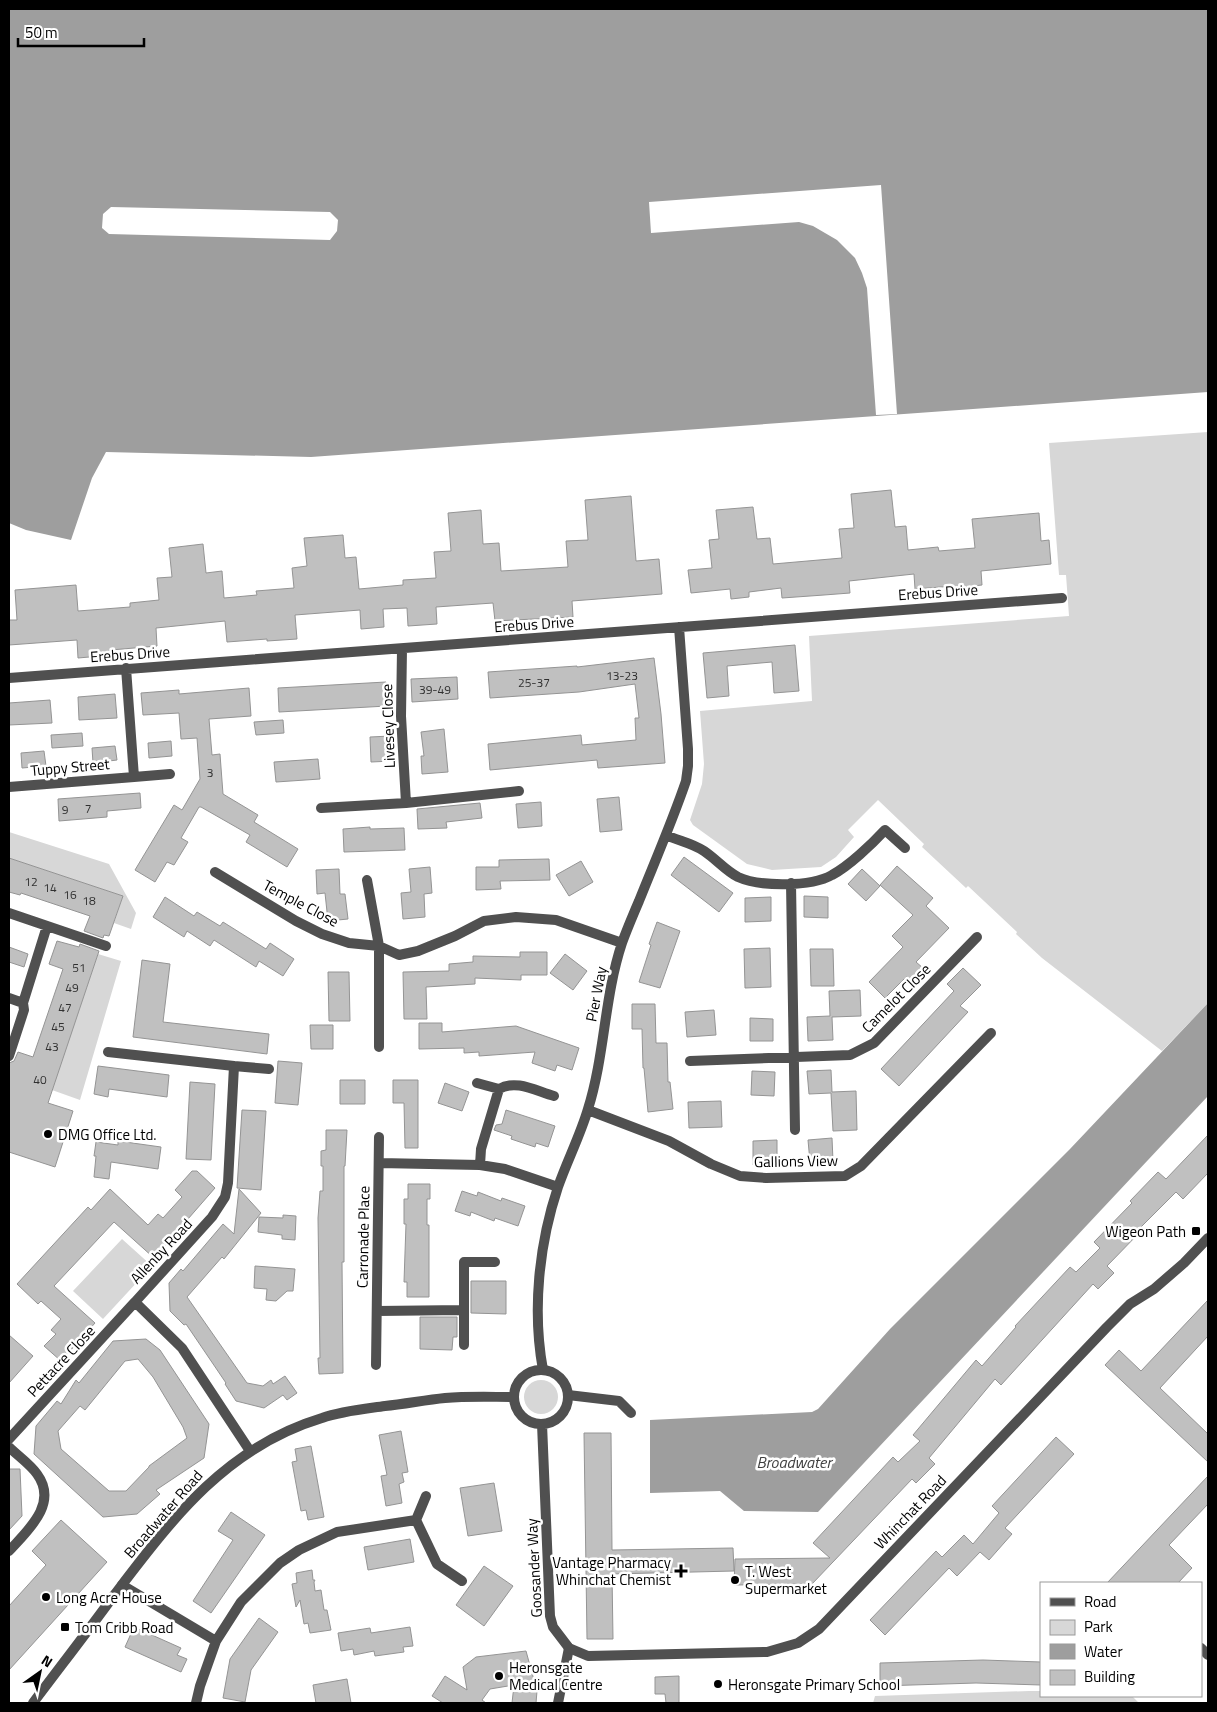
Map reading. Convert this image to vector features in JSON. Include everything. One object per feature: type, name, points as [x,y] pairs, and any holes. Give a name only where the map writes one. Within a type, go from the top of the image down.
[{"type":"street","name":"Erebus Drive","points":[[9,678],[1062,598]]},
{"type":"street","name":"Pier Way","points":[[543,1370],[538,1320],[545,1236],[558,1187],[588,1110],[598,1069],[610,988],[622,943],[686,782],[688,766],[679,627]]},
{"type":"street","name":"Livesey Close","points":[[402,649],[401,716],[406,803]]},
{"type":"street","points":[[126,668],[134,777]]},
{"type":"street","name":"Tuppy Street","points":[[9,787],[170,774]]},
{"type":"street","points":[[321,808],[406,803],[519,791]]},
{"type":"street","points":[[666,835],[691,843],[738,877],[760,883],[790,884],[811,882],[832,876],[871,845],[885,830],[906,848]]},
{"type":"street","name":"Temple Close","points":[[215,872],[296,921],[322,934],[349,944],[379,946],[399,955],[418,951],[455,936],[484,921],[516,917],[556,920],[622,943]]},
{"type":"street","points":[[367,880],[379,946],[379,1047]]},
{"type":"street","points":[[790,884],[795,1130]]},
{"type":"street","points":[[9,913],[106,946]]},
{"type":"street","points":[[9,1056],[47,926]]},
{"type":"street","name":"Camelot Close","points":[[690,1062],[850,1055],[874,1043],[978,937]]},
{"type":"street","points":[[9,998],[23,1003]]},
{"type":"street","name":"Gallions View","points":[[588,1110],[669,1141],[711,1164],[740,1176],[766,1178],[845,1176],[861,1166],[991,1033]]},
{"type":"street","points":[[108,1052],[269,1069]]},
{"type":"street","name":"Allenby Road","points":[[234,1066],[228,1183],[225,1197],[220,1207],[205,1226],[135,1302],[182,1348],[250,1451]]},
{"type":"street","points":[[478,1083],[499,1089]]},
{"type":"street","points":[[480,1166],[481,1149],[499,1089],[507,1084],[517,1084],[554,1096]]},
{"type":"street","name":"Carronade Place","points":[[376,1365],[379,1137]]},
{"type":"street","points":[[379,1163],[480,1166],[505,1169],[558,1187]]},
{"type":"street","name":"Whinchat Road","points":[[569,1648],[588,1656],[654,1655],[767,1652],[798,1644],[819,1629],[1130,1304],[1154,1289],[1208,1238]]},
{"type":"street","points":[[464,1345],[464,1262],[495,1262]]},
{"type":"street","name":"Pettacre Close","points":[[9,1440],[135,1302]]},
{"type":"street","points":[[377,1311],[464,1310]]},
{"type":"street","points":[[534,1370],[543,1370],[552,1372],[566,1386],[568,1404],[558,1418],[550,1423],[542,1424],[533,1423],[519,1413],[515,1406],[514,1397],[515,1388],[519,1380],[534,1370]]},
{"type":"street","points":[[568,1395],[619,1401],[631,1414]]},
{"type":"street","name":"Broadwater Road","points":[[33,1703],[177,1515],[228,1466],[250,1451],[271,1438],[293,1428],[323,1417],[347,1412],[446,1398],[514,1397]]},
{"type":"street","name":"Goosander Way","points":[[542,1424],[550,1616],[553,1627],[569,1648]]},
{"type":"street","points":[[9,1447],[37,1474],[43,1486],[44,1497],[43,1507],[37,1520],[9,1551]]},
{"type":"street","points":[[426,1496],[416,1520],[437,1564],[462,1581]]},
{"type":"street","points":[[196,1703],[216,1642],[242,1602],[276,1568],[299,1550],[337,1532],[416,1520]]},
{"type":"street","points":[[122,1585],[216,1642]]},
{"type":"street","points":[[558,1703],[569,1648]]},
{"type":"green space","points":[[1208,432],[1208,1003],[1162,1051],[1042,958],[968,886],[966,888],[922,847],[924,844],[878,800],[848,830],[854,837],[836,857],[821,867],[772,870],[747,864],[693,825],[690,820],[702,784],[704,764],[700,711],[812,701],[809,636],[1069,616],[1066,575],[1059,575],[1049,443]]},
{"type":"green space","points":[[9,832],[109,864],[136,913],[131,929],[114,923],[123,896],[9,858]]},
{"type":"green space","points":[[98,954],[121,961],[80,1100],[52,1090]]},
{"type":"green space","points":[[122,1239],[152,1266],[103,1319],[73,1291]]},
{"type":"green space","points":[[541,1380],[548,1381],[553,1385],[557,1390],[557,1404],[553,1409],[548,1413],[541,1414],[534,1413],[529,1409],[525,1404],[524,1397],[525,1390],[529,1385],[534,1381]]},
{"type":"green space","points":[[1040,1691],[1040,1697],[1133,1697],[1139,1703],[873,1703],[875,1696]]},
{"type":"water","points":[[9,9],[1208,9],[1208,392],[311,457],[106,452],[92,478],[71,540],[26,530],[9,523]]},
{"type":"water","name":"Broadwater","points":[[1208,1003],[1208,1096],[818,1512],[744,1511],[720,1491],[650,1493],[650,1420],[812,1412],[818,1409],[890,1329],[1070,1149]]},
{"type":"pier","points":[[881,185],[897,414],[876,415],[867,288],[855,258],[837,240],[813,226],[799,222],[651,233],[649,202]]},
{"type":"pier","points":[[111,207],[330,212],[338,220],[337,231],[330,240],[109,234],[102,228],[103,214]]},
{"type":"building","points":[[891,490],[895,527],[906,526],[908,550],[938,547],[939,551],[975,548],[972,519],[1039,513],[1041,541],[1049,540],[1051,564],[981,571],[982,585],[954,588],[954,586],[915,589],[914,574],[849,581],[850,593],[782,598],[781,588],[749,592],[749,597],[731,599],[730,589],[691,593],[688,570],[712,568],[709,540],[719,539],[716,510],[753,507],[757,539],[770,538],[773,564],[842,558],[839,529],[854,528],[851,494]]},
{"type":"building","points":[[631,496],[636,561],[659,559],[662,594],[572,601],[573,617],[495,621],[493,603],[436,607],[437,624],[408,626],[407,608],[383,609],[384,627],[361,629],[360,610],[295,615],[297,639],[227,642],[225,621],[156,628],[157,646],[111,650],[112,655],[78,658],[77,640],[9,645],[9,620],[17,620],[15,590],[76,585],[78,611],[130,607],[130,603],[159,600],[157,578],[172,577],[169,548],[203,544],[206,573],[222,571],[224,598],[257,595],[256,591],[294,588],[292,568],[307,566],[304,538],[343,535],[345,558],[356,557],[359,589],[403,585],[403,580],[436,578],[434,552],[451,551],[448,513],[481,510],[483,544],[499,543],[501,571],[568,567],[566,541],[588,540],[585,500]]},
{"type":"building","points":[[795,645],[799,691],[774,693],[772,662],[727,666],[729,696],[707,698],[703,653]]},
{"type":"building","points":[[654,658],[665,763],[598,768],[597,760],[490,770],[488,744],[581,735],[582,745],[636,740],[635,718],[639,718],[635,684],[579,692],[490,698],[488,672],[577,667]]},
{"type":"building","points":[[457,677],[458,699],[412,702],[411,679]]},
{"type":"building","points":[[386,682],[387,706],[279,712],[278,688]]},
{"type":"building","points":[[249,688],[251,716],[209,719],[212,755],[220,754],[223,794],[258,815],[254,822],[298,849],[287,867],[246,842],[250,835],[199,807],[181,838],[188,842],[174,865],[167,862],[155,882],[135,870],[174,805],[182,810],[200,779],[197,738],[181,739],[179,713],[143,715],[141,693],[179,690],[179,694]]},
{"type":"building","points":[[115,694],[117,718],[79,720],[78,697]]},
{"type":"building","points":[[50,700],[52,723],[9,725],[9,703]]},
{"type":"building","points":[[283,720],[284,733],[256,735],[254,722]]},
{"type":"building","points":[[444,729],[448,772],[422,774],[421,756],[424,756],[421,732]]},
{"type":"building","points":[[82,733],[83,746],[52,748],[51,735]]},
{"type":"building","points":[[391,736],[392,761],[371,762],[370,737]]},
{"type":"building","points":[[171,741],[172,756],[149,758],[148,743]]},
{"type":"building","points":[[115,746],[117,760],[93,763],[92,748]]},
{"type":"building","points":[[44,751],[46,766],[22,768],[21,753]]},
{"type":"building","points":[[318,759],[320,779],[276,782],[274,762]]},
{"type":"building","points":[[140,793],[141,808],[107,811],[107,817],[59,821],[58,799]]},
{"type":"building","points":[[619,797],[622,830],[600,832],[597,799]]},
{"type":"building","points":[[541,802],[542,826],[518,828],[516,804]]},
{"type":"building","points":[[480,803],[482,818],[446,822],[447,828],[418,829],[417,809]]},
{"type":"building","points":[[370,827],[370,829],[404,828],[405,850],[344,852],[343,829]]},
{"type":"building","points":[[684,857],[733,893],[719,912],[671,875]]},
{"type":"building","points":[[9,858],[123,896],[109,936],[104,935],[103,938],[84,931],[90,916],[21,893],[20,895],[9,892]]},
{"type":"building","points":[[549,859],[550,880],[500,881],[501,889],[476,890],[476,867],[499,867],[499,860]]},
{"type":"building","points":[[581,861],[593,882],[569,896],[556,875]]},
{"type":"building","points":[[897,866],[933,898],[926,906],[949,928],[916,962],[923,968],[911,980],[907,976],[885,998],[869,982],[903,947],[892,936],[913,915],[880,885]]},
{"type":"building","points":[[430,867],[432,893],[424,894],[425,917],[403,919],[401,893],[411,892],[409,869]]},
{"type":"building","points":[[339,869],[340,894],[345,894],[348,919],[328,921],[325,893],[317,894],[316,870]]},
{"type":"building","points":[[862,869],[880,886],[866,901],[848,884]]},
{"type":"building","points":[[804,896],[828,897],[828,918],[804,917]]},
{"type":"building","points":[[165,897],[194,916],[197,912],[220,926],[223,922],[266,949],[270,943],[294,959],[283,976],[259,961],[256,967],[214,940],[210,946],[187,931],[184,937],[153,917]]},
{"type":"building","points":[[771,897],[771,921],[745,922],[745,898]]},
{"type":"building","points":[[657,922],[680,931],[660,988],[639,982]]},
{"type":"building","points":[[57,941],[79,947],[80,944],[99,951],[48,1103],[73,1111],[55,1167],[9,1152],[9,1063],[14,1061],[18,1052],[33,1057],[63,969],[49,964]]},
{"type":"building","points":[[9,947],[28,954],[24,967],[9,962]]},
{"type":"building","points":[[770,948],[771,987],[745,988],[744,949]]},
{"type":"building","points":[[810,949],[833,949],[834,986],[811,986]]},
{"type":"building","points":[[520,952],[547,952],[547,975],[521,975],[521,980],[475,978],[475,984],[426,987],[427,1019],[404,1019],[403,972],[449,971],[449,964],[473,962],[473,956],[520,957]]},
{"type":"building","points":[[565,954],[587,971],[573,990],[550,973]]},
{"type":"building","points":[[142,960],[170,964],[163,1022],[269,1034],[267,1054],[133,1037]]},
{"type":"building","points":[[963,968],[981,985],[960,1006],[968,1012],[899,1086],[881,1069],[954,991],[947,984]]},
{"type":"building","points":[[328,972],[349,972],[350,1021],[329,1021]]},
{"type":"building","points":[[860,990],[861,1016],[832,1017],[833,1040],[808,1041],[807,1017],[830,1016],[829,991]]},
{"type":"building","points":[[632,1004],[655,1004],[656,1043],[667,1043],[668,1082],[670,1082],[673,1109],[648,1112],[643,1068],[642,1029],[632,1029]]},
{"type":"building","points":[[714,1010],[716,1035],[687,1037],[685,1012]]},
{"type":"building","points":[[750,1018],[773,1019],[773,1041],[750,1041]]},
{"type":"building","points":[[419,1023],[442,1023],[442,1032],[516,1026],[579,1048],[572,1070],[557,1065],[555,1071],[532,1063],[535,1052],[479,1056],[479,1052],[464,1053],[464,1048],[419,1049]]},
{"type":"building","points":[[310,1025],[333,1025],[333,1049],[311,1049]]},
{"type":"building","points":[[278,1061],[302,1063],[298,1105],[275,1103]]},
{"type":"building","points":[[98,1066],[169,1075],[167,1097],[109,1089],[108,1097],[94,1094]]},
{"type":"building","points":[[831,1070],[832,1092],[856,1091],[857,1130],[833,1131],[831,1093],[809,1094],[807,1071]]},
{"type":"building","points":[[752,1071],[775,1072],[774,1096],[751,1095]]},
{"type":"building","points":[[340,1080],[365,1080],[365,1104],[340,1104]]},
{"type":"building","points":[[393,1080],[418,1080],[418,1148],[405,1148],[404,1103],[393,1103]]},
{"type":"building","points":[[190,1082],[215,1084],[211,1160],[186,1159]]},
{"type":"building","points":[[445,1083],[469,1092],[462,1111],[438,1103]]},
{"type":"building","points":[[721,1101],[722,1127],[689,1128],[688,1102]]},
{"type":"building","points":[[242,1110],[266,1111],[261,1190],[237,1188]]},
{"type":"building","points":[[506,1110],[555,1126],[548,1147],[536,1143],[535,1147],[511,1139],[512,1136],[494,1130],[496,1125],[502,1124]]},
{"type":"building","points":[[326,1130],[347,1130],[344,1166],[344,1262],[342,1262],[343,1373],[319,1374],[318,1218],[320,1191],[323,1191],[321,1151],[326,1150]]},
{"type":"building","points":[[1208,1135],[1208,1173],[1183,1199],[1176,1192],[1139,1229],[1141,1231],[1107,1266],[1114,1273],[1098,1289],[1093,1284],[1001,1385],[995,1379],[929,1458],[935,1464],[916,1483],[912,1479],[812,1584],[734,1585],[735,1559],[830,1558],[813,1543],[893,1457],[898,1462],[920,1441],[913,1435],[976,1360],[982,1366],[1015,1326],[1070,1267],[1076,1272],[1100,1248],[1094,1242],[1132,1203],[1130,1201],[1158,1172],[1166,1179]]},
{"type":"building","points":[[832,1138],[833,1161],[810,1162],[808,1140]]},
{"type":"building","points":[[777,1140],[777,1164],[753,1165],[753,1141]]},
{"type":"building","points":[[118,1141],[161,1147],[158,1169],[111,1162],[109,1179],[94,1177],[96,1142],[118,1145]]},
{"type":"building","points":[[192,1171],[197,1171],[215,1188],[154,1258],[114,1222],[54,1286],[95,1323],[61,1361],[44,1346],[56,1334],[51,1330],[61,1319],[41,1301],[38,1304],[17,1284],[88,1207],[91,1210],[110,1189],[148,1225],[158,1214],[163,1218],[182,1197],[175,1190]]},
{"type":"building","points":[[408,1184],[430,1184],[430,1199],[427,1199],[429,1297],[407,1297],[407,1282],[404,1282],[406,1224],[404,1224],[404,1199],[408,1199]]},
{"type":"building","points":[[239,1189],[261,1213],[224,1259],[222,1257],[187,1297],[247,1383],[263,1386],[271,1380],[273,1384],[285,1376],[297,1393],[287,1400],[283,1395],[264,1408],[236,1401],[186,1324],[184,1325],[170,1311],[169,1283],[181,1269],[183,1271],[223,1224],[234,1234]]},
{"type":"building","points":[[462,1191],[477,1196],[478,1192],[501,1201],[502,1198],[525,1206],[518,1226],[495,1218],[494,1221],[471,1212],[470,1216],[455,1211]]},
{"type":"building","points":[[283,1215],[296,1216],[295,1240],[282,1239],[282,1235],[258,1232],[259,1217],[283,1218]]},
{"type":"building","points":[[255,1266],[295,1269],[293,1291],[287,1291],[276,1301],[266,1300],[267,1289],[254,1288]]},
{"type":"building","points":[[471,1281],[506,1281],[506,1314],[471,1313]]},
{"type":"building","points":[[1208,1300],[1208,1336],[1160,1388],[1208,1434],[1208,1462],[1105,1365],[1119,1350],[1141,1371]]},
{"type":"building","points":[[420,1317],[457,1317],[457,1337],[453,1337],[452,1350],[420,1349]]},
{"type":"building","points":[[9,1335],[33,1356],[9,1383]]},
{"type":"building","points":[[146,1339],[160,1350],[209,1424],[204,1458],[156,1490],[160,1494],[137,1514],[103,1517],[34,1454],[36,1426],[57,1401],[61,1404],[76,1380],[79,1383],[113,1341]],"holes":[[[138,1359],[153,1377],[183,1427],[187,1438],[149,1466],[126,1491],[109,1491],[61,1449],[58,1431],[80,1406],[85,1410],[125,1361]]]},
{"type":"building","points":[[401,1431],[408,1472],[402,1473],[404,1482],[399,1484],[402,1503],[386,1506],[381,1476],[387,1475],[379,1435]]},
{"type":"building","points":[[584,1433],[611,1433],[612,1550],[733,1548],[734,1571],[612,1574],[613,1639],[587,1639]]},
{"type":"building","points":[[1056,1437],[1074,1454],[1005,1528],[1012,1534],[989,1560],[980,1552],[957,1576],[949,1568],[885,1635],[870,1620],[936,1551],[942,1557],[964,1535],[973,1544],[999,1513],[992,1506]]},
{"type":"building","points":[[311,1446],[324,1517],[308,1520],[306,1510],[301,1511],[292,1462],[297,1461],[295,1449]]},
{"type":"building","points":[[9,1469],[20,1469],[22,1516],[9,1530]]},
{"type":"building","points":[[1208,1476],[1208,1504],[1169,1545],[1192,1568],[1179,1582],[1108,1582]]},
{"type":"building","points":[[494,1483],[502,1531],[468,1536],[460,1488]]},
{"type":"building","points":[[231,1512],[265,1535],[211,1613],[193,1601],[233,1540],[218,1531]]},
{"type":"building","name":"Long Acre House","points":[[61,1520],[107,1562],[9,1670],[9,1606],[46,1565],[32,1551]]},
{"type":"building","points":[[410,1539],[414,1562],[368,1570],[364,1547]]},
{"type":"building","points":[[484,1566],[513,1586],[484,1626],[456,1605]]},
{"type":"building","points":[[312,1570],[313,1580],[315,1580],[315,1591],[321,1590],[324,1610],[327,1610],[331,1630],[310,1633],[308,1623],[304,1624],[300,1600],[296,1607],[292,1584],[297,1583],[296,1573]]},
{"type":"building","points":[[259,1618],[278,1632],[251,1670],[245,1702],[223,1698],[230,1659]]},
{"type":"building","points":[[134,1627],[181,1648],[177,1655],[187,1659],[181,1672],[125,1647]]},
{"type":"building","points":[[410,1627],[413,1646],[403,1647],[404,1652],[375,1656],[374,1651],[354,1655],[353,1649],[341,1651],[338,1633],[370,1628],[371,1633]]},
{"type":"building","name":"Heronsgate Medical Centre","points":[[526,1651],[537,1691],[536,1703],[512,1703],[514,1685],[490,1689],[482,1700],[486,1703],[443,1703],[432,1696],[445,1676],[467,1690],[463,1667],[476,1657]]},
{"type":"building","points":[[983,1660],[1040,1662],[1040,1685],[976,1683],[880,1686],[880,1663]]},
{"type":"building","points":[[679,1676],[679,1703],[666,1703],[665,1694],[655,1694],[655,1677]]},
{"type":"building","points":[[347,1679],[351,1703],[316,1703],[313,1685]]},
{"type":"place","name":"DMG Office Ltd.","points":[[48,1134]]},
{"type":"place","name":"Wigeon Path","points":[[1196,1231]]},
{"type":"place","name":"Vantage Pharmacy Whinchat Chemist","points":[[681,1571]]},
{"type":"place","name":"T. West Supermarket","points":[[735,1580]]},
{"type":"place","name":"Long Acre House","points":[[46,1597]]},
{"type":"place","name":"Tom Cribb Road","points":[[65,1627]]},
{"type":"place","name":"Heronsgate Medical Centre","points":[[499,1676]]},
{"type":"place","name":"Heronsgate Primary School","points":[[718,1684]]}]
